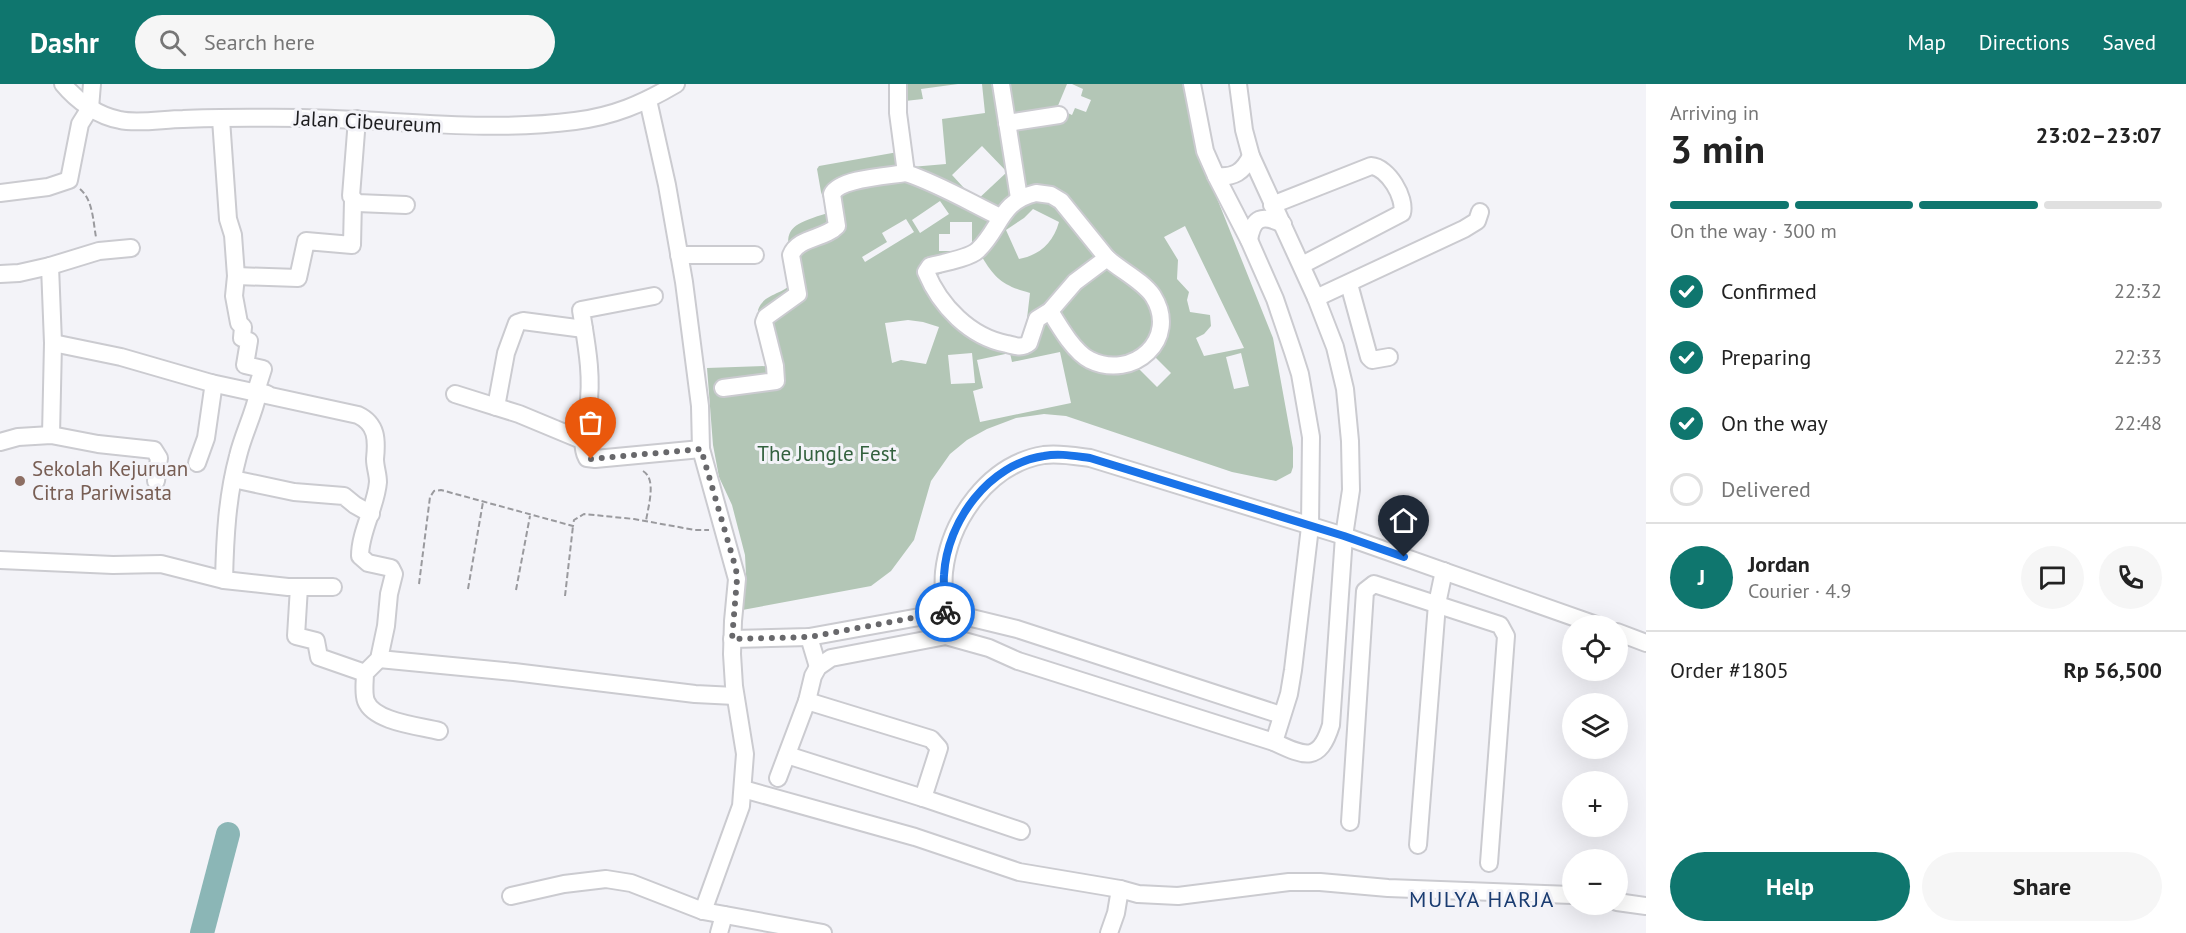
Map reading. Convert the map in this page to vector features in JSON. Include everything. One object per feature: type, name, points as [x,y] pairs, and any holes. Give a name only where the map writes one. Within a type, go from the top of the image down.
[{"type":"street","name":"Jalan Cibeureum","points":[[63,84],[79,101],[90,108],[128,122],[357,119],[461,127],[574,121],[614,114],[648,100],[676,84]]},
{"type":"street","points":[[0,193],[48,187],[69,180],[80,124],[90,108],[92,84]]},
{"type":"street","points":[[898,84],[898,113],[906,173]]},
{"type":"street","points":[[1001,84],[1019,198]]},
{"type":"street","points":[[1192,84],[1205,151],[1275,299],[1300,374],[1311,437],[1310,527],[1293,670],[1289,694],[1274,742]]},
{"type":"street","points":[[778,778],[818,667],[831,658],[946,636],[989,648],[1018,661],[1274,742],[1305,754],[1318,749],[1328,734],[1331,724],[1344,536],[1351,490],[1350,441],[1345,389],[1335,347],[1316,298],[1251,156],[1244,130],[1238,84]]},
{"type":"street","points":[[648,100],[667,185],[679,255],[699,396],[701,449],[737,579],[732,639],[735,696],[745,754],[743,789],[741,806],[704,911]]},
{"type":"street","points":[[1006,123],[1059,115]]},
{"type":"street","points":[[221,119],[228,219],[233,235],[236,276],[234,296],[239,323],[243,327],[242,338],[249,341],[245,365],[263,369],[256,391],[303,403]]},
{"type":"street","points":[[236,276],[298,278],[306,242],[352,245],[353,200],[351,196],[357,119]]},
{"type":"street","points":[[1216,176],[1227,177],[1242,170],[1251,156]]},
{"type":"street","points":[[1272,205],[1371,166],[1383,168],[1390,177],[1404,206],[1402,213],[1302,265]]},
{"type":"street","points":[[723,388],[776,381],[775,366],[764,322],[769,315],[798,294],[791,255],[794,249],[837,226],[832,194],[834,189],[845,183],[906,173],[922,177],[1000,217]]},
{"type":"street","points":[[1050,311],[1069,339],[1089,360],[1103,364],[1118,366],[1137,360],[1149,351],[1161,329],[1161,317],[1152,294],[1107,258],[1061,201],[1051,195],[1036,193],[1019,198],[1000,217],[977,251],[930,266],[926,272],[944,303],[971,329],[999,343],[1022,347],[1026,346],[1030,340],[1035,322],[1050,311],[1075,282],[1107,258]]},
{"type":"street","points":[[353,200],[357,203],[406,206]]},
{"type":"street","points":[[1316,298],[1464,229],[1478,221],[1480,212]]},
{"type":"street","points":[[1249,240],[1251,228],[1258,220],[1267,218],[1283,224]]},
{"type":"street","points":[[0,274],[19,273],[50,266],[99,251],[131,248]]},
{"type":"street","points":[[679,255],[755,255]]},
{"type":"street","points":[[50,266],[53,343],[51,435]]},
{"type":"street","points":[[1350,284],[1369,357],[1372,360],[1389,357]]},
{"type":"street","points":[[654,296],[581,310],[589,372],[585,455],[591,459],[701,449]]},
{"type":"street","points":[[496,407],[506,353],[517,323],[523,321],[584,329]]},
{"type":"street","points":[[53,343],[121,357],[258,394],[358,415],[367,419],[377,442],[375,462],[378,480],[371,514],[360,547],[360,556],[368,563],[393,569],[394,574],[379,659],[365,673],[367,703],[388,719],[439,730]]},
{"type":"street","points":[[197,464],[206,438],[213,389],[211,382]]},
{"type":"street","points":[[224,580],[225,525],[233,479],[238,455],[258,394]]},
{"type":"street","points":[[455,394],[519,414],[584,441]]},
{"type":"street","points":[[0,442],[18,437],[51,435],[98,444],[154,450],[159,458],[156,481]]},
{"type":"street","points":[[946,636],[947,612],[944,579],[947,555],[958,524],[967,509],[975,496],[1001,473],[1016,464],[1058,454],[1090,458],[1344,536],[1568,615]]},
{"type":"street","points":[[233,479],[294,492],[344,496],[371,514]]},
{"type":"street","points":[[0,560],[113,565],[161,564],[224,580],[299,587],[333,587]]},
{"type":"street","points":[[1418,845],[1437,604],[1444,571]]},
{"type":"street","points":[[1350,822],[1365,591],[1374,584],[1500,625],[1506,636],[1489,863]]},
{"type":"street","points":[[299,587],[296,636],[316,641],[319,657],[365,673]]},
{"type":"street","points":[[732,639],[809,637],[947,612],[1017,629],[1281,715]]},
{"type":"street","points":[[1628,636],[1646,643]]},
{"type":"street","points":[[809,637],[818,667]]},
{"type":"street","points":[[379,659],[514,672],[696,694],[735,696]]},
{"type":"street","points":[[807,701],[920,735],[936,743],[939,748],[938,756],[923,798]]},
{"type":"street","points":[[787,755],[1021,831]]},
{"type":"street","points":[[743,789],[915,837],[1019,872],[1120,888],[1138,894],[1178,896],[1289,882],[1320,882],[1388,888],[1562,895]]},
{"type":"street","points":[[511,896],[564,884],[606,879],[631,884],[704,911],[816,933]]},
{"type":"street","points":[[1109,933],[1116,913],[1120,888]]},
{"type":"street","points":[[1628,904],[1646,906]]},
{"type":"street","points":[[719,933],[724,915]]},
{"type":"path","points":[[69,180],[86,194],[99,251]]},
{"type":"path","points":[[634,469],[645,471],[650,482],[646,521]]},
{"type":"path","points":[[419,584],[430,497],[434,491],[441,490],[573,526]]},
{"type":"path","points":[[468,589],[483,502]]},
{"type":"path","points":[[564,596],[574,520],[584,514],[646,521],[695,530],[724,530]]},
{"type":"path","points":[[516,590],[531,516]]},
{"type":"green space","name":"The Jungle Fest","points":[[889,84],[958,84],[921,89],[923,99],[905,101],[911,167],[946,164],[942,119],[985,113],[982,84],[1067,84],[1057,108],[1072,115],[1075,108],[1086,112],[1091,100],[1081,96],[1083,89],[1072,84],[1183,84],[1198,151],[1273,338],[1293,448],[1291,473],[1276,481],[1232,472],[1066,416],[1044,414],[1016,418],[987,429],[967,440],[950,454],[931,481],[914,540],[891,571],[871,586],[737,611],[746,575],[745,555],[732,505],[719,477],[713,445],[707,368],[767,366],[758,310],[765,300],[786,288],[794,280],[788,242],[793,228],[800,223],[828,213],[821,192],[817,169],[819,166],[898,152]],"holes":[[[982,146],[1007,172],[976,201],[952,175]],[[940,201],[949,214],[920,233],[912,220]],[[1033,209],[1059,222],[1045,247],[1019,259],[1006,230]],[[906,219],[914,232],[865,262],[862,257],[887,242],[882,233]],[[950,222],[972,222],[972,251],[939,251],[939,234],[950,234]],[[1185,226],[1244,348],[1204,356],[1196,338],[1204,334],[1211,326],[1210,315],[1190,312],[1187,300],[1189,292],[1177,279],[1178,260],[1164,237]],[[982,257],[1001,281],[1013,288],[1030,293],[1024,344],[976,327],[951,304],[935,276]],[[908,320],[939,327],[926,364],[901,360],[892,363],[885,323]],[[1060,352],[1071,403],[980,422],[973,391],[983,388],[977,360],[1010,353],[1012,362]],[[972,353],[975,383],[951,384],[948,355]],[[1151,353],[1171,373],[1157,387],[1137,367]],[[1241,353],[1249,386],[1234,389],[1226,357]]]},
{"type":"waterway","points":[[202,933],[228,834]]},
{"type":"way so far","points":[[591,459],[701,449],[736,569],[732,639],[809,637],[945,612]]},
{"type":"place","name":"Sekolah Kejuruan Citra Pariwisata","points":[[20,481]]},
{"type":"district","name":"MULYA HARJA","points":[[1482,899]]},
{"type":"route","points":[[945,612],[947,612],[944,573],[947,555],[958,524],[975,496],[1001,473],[1016,464],[1028,459],[1058,454],[1090,458],[1344,536],[1404,557]]}]
